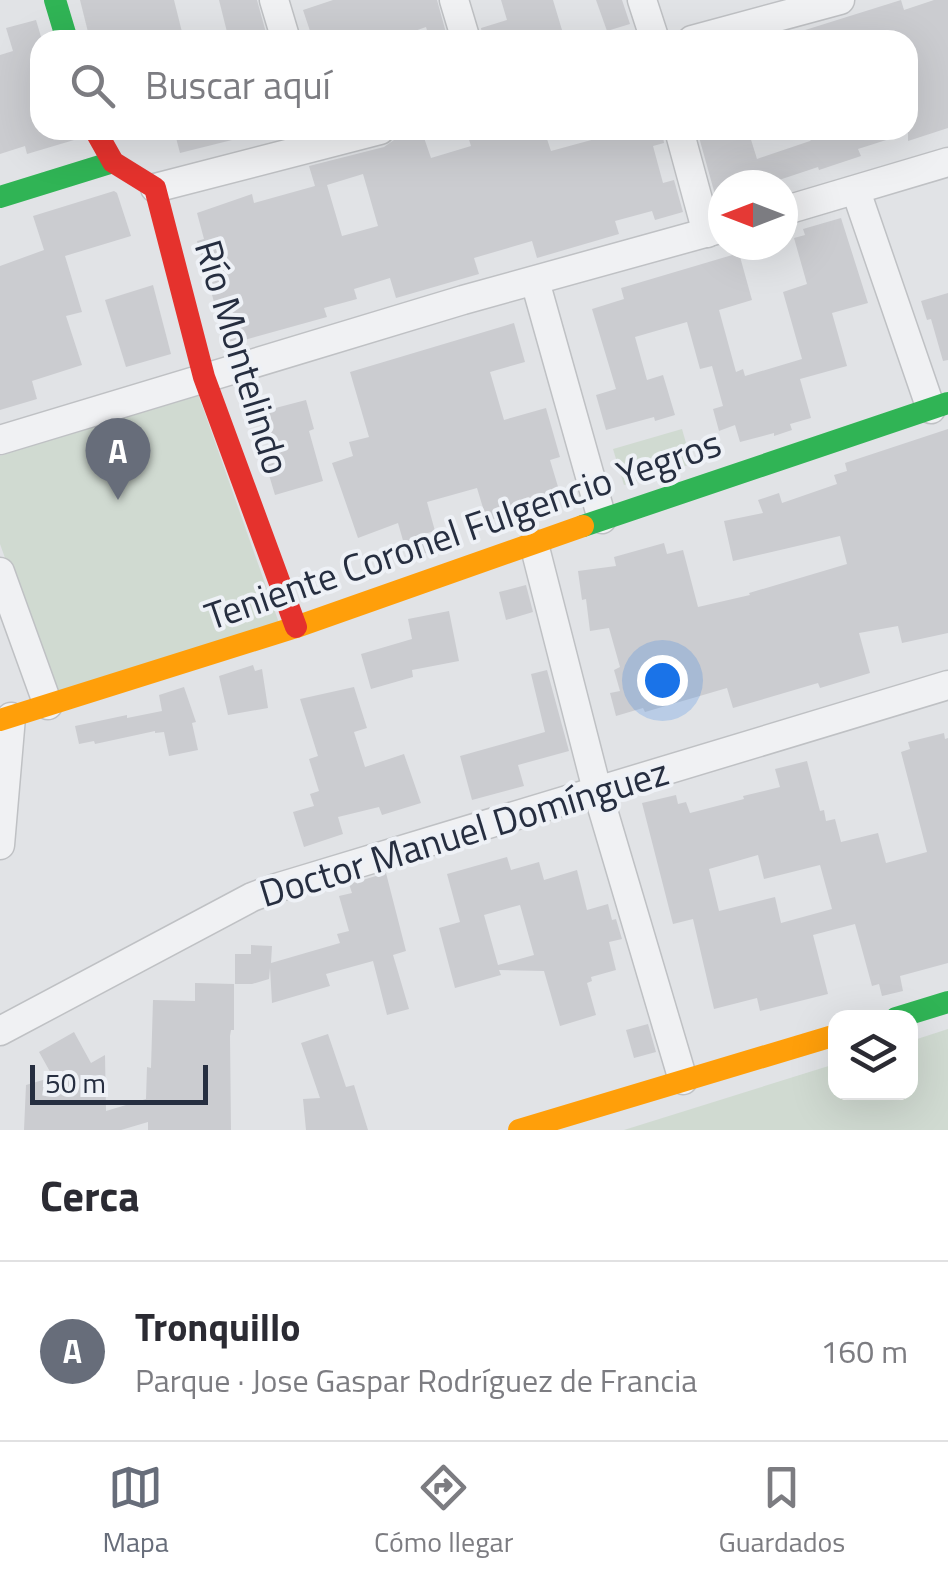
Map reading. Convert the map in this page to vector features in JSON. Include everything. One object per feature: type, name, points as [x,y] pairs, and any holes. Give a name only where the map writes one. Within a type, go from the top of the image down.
[{"type":"street","points":[[56,0],[64,30]]},
{"type":"street","points":[[274,0],[283,30]]},
{"type":"street","points":[[454,0],[463,30]]},
{"type":"street","points":[[642,0],[651,30]]},
{"type":"street","points":[[725,30],[807,5],[840,0]]},
{"type":"street","points":[[101,140],[113,162],[155,188],[312,140]]},
{"type":"street","points":[[683,140],[708,211]]},
{"type":"street","points":[[0,197],[113,162]]},
{"type":"street","points":[[798,207],[948,162]]},
{"type":"street","name":"Río Montelindo","points":[[155,188],[204,377],[296,628]]},
{"type":"street","points":[[856,190],[939,406]]},
{"type":"street","points":[[0,440],[708,232]]},
{"type":"street","points":[[535,281],[602,518]]},
{"type":"street","name":"Teniente Coronel Fulgencio Yegros","points":[[5,718],[296,628],[602,518],[939,406]]},
{"type":"street","points":[[534,544],[597,790],[683,1080]]},
{"type":"street","points":[[0,572],[48,705]]},
{"type":"street","name":"Doctor Manuel Domínguez","points":[[0,1031],[252,897],[276,888],[948,686]]},
{"type":"street","points":[[0,845],[5,718]]},
{"type":"street","points":[[918,1011],[948,1002]]},
{"type":"street","points":[[519,1130],[828,1037]]},
{"type":"shaded area","points":[[197,391],[279,623],[54,695],[0,544],[0,456]]},
{"type":"shaded area","points":[[682,429],[692,464],[624,485],[613,449]]},
{"type":"shaded area","points":[[948,1029],[948,1130],[624,1130],[828,1066],[828,1100],[918,1100],[918,1039]]},
{"type":"building","points":[[80,0],[174,0],[182,30],[88,30]]},
{"type":"building","points":[[219,0],[257,0],[265,30],[226,30]]},
{"type":"building","points":[[333,0],[437,0],[445,30],[310,30],[303,10]]},
{"type":"building","points":[[501,0],[553,0],[562,30],[481,30],[507,20]]},
{"type":"building","points":[[596,0],[622,0],[630,24],[607,30]]},
{"type":"building","points":[[901,0],[904,10],[934,0],[948,0],[948,128],[918,138],[918,30],[805,30]]},
{"type":"building","points":[[36,20],[39,30],[30,30],[30,140],[74,140],[27,154],[25,146],[0,154],[0,55],[13,51],[6,28]]},
{"type":"building","points":[[177,140],[232,140],[180,153]]},
{"type":"building","points":[[394,140],[425,140],[431,158],[471,146],[469,140],[547,140],[551,151],[591,140],[664,140],[653,146],[663,183],[674,180],[683,212],[655,220],[652,211],[615,221],[619,234],[537,258],[532,241],[474,258],[479,274],[396,298],[390,278],[354,289],[357,299],[324,308],[327,317],[226,345],[197,241],[204,239],[197,213],[252,194],[254,203],[315,186],[309,166],[384,147]],"holes":[[[363,174],[378,226],[342,236],[327,185]]]},
{"type":"building","points":[[700,140],[751,140],[757,159],[811,140],[886,140],[858,149],[861,156],[819,170],[818,167],[798,174],[798,170],[708,170]]},
{"type":"building","points":[[114,191],[131,236],[65,256],[82,312],[66,316],[82,365],[32,381],[37,399],[0,410],[0,266],[44,250],[33,216]]},
{"type":"building","points":[[841,218],[868,303],[832,313],[847,366],[800,379],[811,418],[790,424],[792,430],[740,442],[735,425],[719,431],[713,409],[723,406],[712,366],[700,369],[687,322],[635,337],[647,380],[663,375],[675,415],[606,430],[596,395],[616,389],[592,309],[624,299],[621,288],[715,260],[741,260],[752,300],[719,310],[736,372],[743,369],[745,376],[802,359],[783,292],[807,284],[798,252],[798,237],[805,235],[803,229]]},
{"type":"building","points":[[153,285],[171,354],[126,367],[105,300]]},
{"type":"building","points":[[948,293],[948,360],[943,361],[931,319],[927,320],[921,301]]},
{"type":"building","points":[[514,323],[525,362],[490,372],[504,420],[546,408],[560,457],[550,460],[559,490],[524,500],[527,510],[487,521],[477,488],[427,502],[435,531],[420,535],[426,553],[408,558],[398,523],[358,538],[332,463],[353,456],[349,442],[369,437],[350,372]]},
{"type":"building","points":[[306,400],[314,429],[309,431],[323,481],[275,495],[266,465],[279,461],[264,411]]},
{"type":"building","points":[[948,429],[948,633],[902,643],[898,626],[859,633],[870,673],[820,688],[818,683],[733,708],[727,688],[645,712],[643,708],[616,716],[610,693],[620,691],[614,670],[620,667],[609,628],[590,631],[578,571],[616,566],[614,557],[664,543],[667,554],[683,550],[698,607],[847,564],[840,536],[733,561],[724,521],[763,513],[758,500],[779,493],[782,503],[837,484],[834,475],[847,471],[845,463]]},
{"type":"building","points":[[526,585],[533,612],[506,620],[499,592]]},
{"type":"building","points":[[449,611],[459,661],[412,670],[413,677],[371,689],[361,654],[412,639],[408,619]]},
{"type":"building","points":[[253,665],[255,671],[262,669],[268,708],[228,715],[219,676]]},
{"type":"building","points":[[547,670],[569,751],[518,765],[524,786],[472,800],[460,756],[545,732],[531,674]]},
{"type":"building","points":[[184,687],[196,722],[192,723],[198,750],[169,756],[164,732],[155,731],[79,744],[75,726],[162,711],[159,695]]},
{"type":"building","points":[[354,687],[367,728],[354,732],[365,767],[404,754],[421,803],[382,815],[379,807],[338,817],[343,834],[304,847],[293,812],[314,806],[310,794],[319,791],[309,759],[318,756],[300,699]]},
{"type":"building","points":[[944,733],[948,738],[948,963],[900,976],[903,991],[882,996],[879,984],[872,986],[855,924],[813,935],[828,994],[760,1011],[757,998],[714,1009],[693,919],[673,924],[642,803],[676,795],[678,804],[686,802],[690,813],[780,787],[775,769],[807,761],[820,811],[824,810],[826,821],[835,819],[841,842],[878,833],[886,863],[927,852],[901,752],[910,749],[908,742]],"holes":[[[758,855],[764,879],[820,865],[832,909],[781,923],[775,897],[719,911],[709,869]]]},
{"type":"building","points":[[507,857],[511,870],[539,862],[544,880],[577,870],[587,910],[608,904],[622,939],[609,942],[616,970],[591,977],[592,981],[587,983],[596,1015],[560,1026],[544,971],[499,970],[501,975],[455,988],[439,928],[460,922],[447,874]],"holes":[[[520,905],[534,955],[498,965],[484,915]]]},
{"type":"building","points":[[386,873],[406,951],[393,955],[409,1009],[387,1015],[373,961],[326,974],[330,986],[272,1003],[270,968],[269,979],[235,984],[235,954],[251,954],[251,945],[272,946],[271,963],[340,943],[337,934],[349,931],[339,896],[352,893],[349,884]]},
{"type":"building","points":[[195,983],[234,984],[231,1130],[148,1130],[148,1122],[121,1130],[24,1130],[26,1085],[53,1077],[39,1052],[74,1032],[91,1063],[105,1055],[106,1111],[146,1099],[153,1000],[195,1001]]},
{"type":"building","points":[[648,1024],[656,1052],[634,1058],[626,1030]]},
{"type":"building","points":[[328,1034],[346,1087],[354,1085],[368,1130],[306,1130],[303,1099],[320,1098],[301,1043]]},
{"type":"traffic: fast","points":[[55,0],[64,30]]},
{"type":"traffic: fast","points":[[0,197],[113,162]]},
{"type":"traffic: fast","points":[[583,526],[948,403]]},
{"type":"traffic: fast","points":[[918,1011],[948,1002]]},
{"type":"traffic: slow","points":[[0,720],[296,627],[583,526]]},
{"type":"traffic: slow","points":[[519,1130],[828,1037]]},
{"type":"traffic: jam","points":[[101,140],[113,162],[155,188],[204,377],[296,627]]},
{"type":"place","name":"Tronquillo","points":[[118,500]]}]
